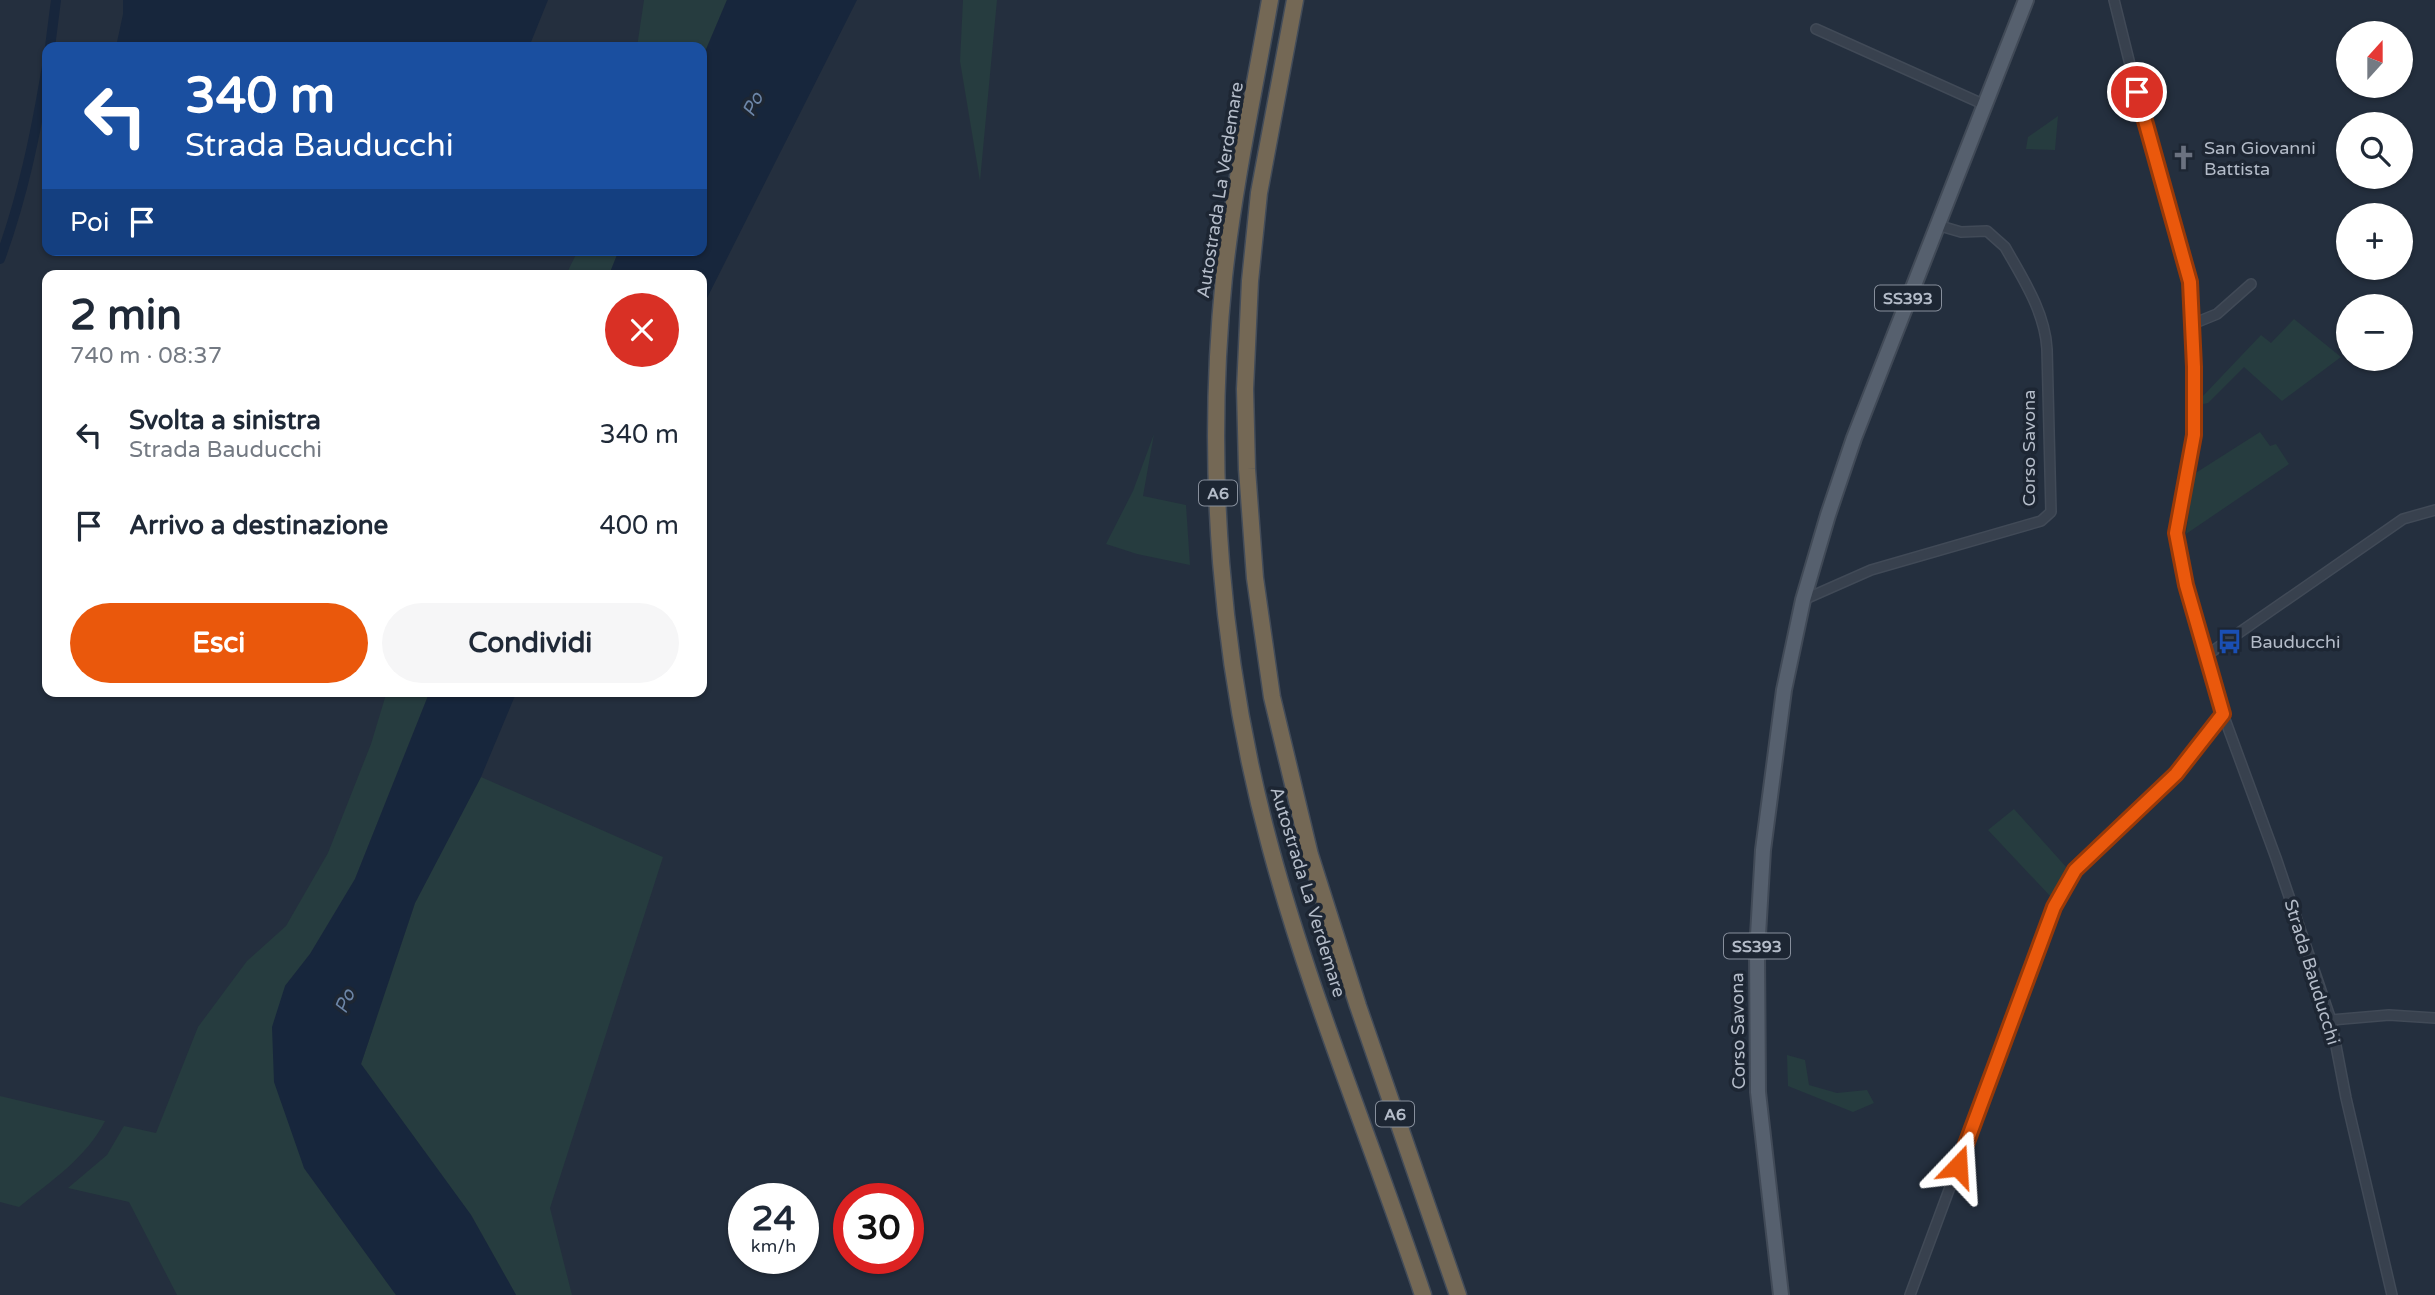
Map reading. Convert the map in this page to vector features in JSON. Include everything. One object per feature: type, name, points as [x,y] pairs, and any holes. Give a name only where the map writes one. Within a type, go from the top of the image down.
[{"type":"highway","name":"Autostrada La Verdemare","points":[[1270,0],[1236,185],[1220,331],[1216,465],[1226,611],[1247,747],[1270,845],[1302,953],[1423,1295]]},
{"type":"highway","name":"Autostrada La Verdemare","points":[[1295,0],[1259,193],[1247,335],[1247,469],[1255,578],[1282,746],[1310,855],[1358,1006],[1458,1295]]},
{"type":"main road","name":"Corso Savona","points":[[1781,1295],[1758,1092],[1757,952],[1763,850],[1784,690],[1802,600],[1854,438],[2026,0]]},
{"type":"street","name":"Strada Bauducchi","points":[[2114,0],[2150,145],[2190,282],[2194,435],[2176,533],[2186,585],[2223,714],[2331,1020],[2346,1098],[2392,1295]]},
{"type":"street","points":[[1816,29],[1985,105]]},
{"type":"street","name":"Corso Savona","points":[[1802,600],[1871,570],[2041,521],[2051,512],[2046,332],[2037,307],[2005,247],[1997,239],[1987,231],[1961,232],[1937,225]]},
{"type":"street","points":[[2190,325],[2217,314],[2251,284]]},
{"type":"street","points":[[2207,655],[2403,519],[2435,510]]},
{"type":"street","points":[[1910,1295],[2064,886],[2075,870],[2176,774],[2223,714]]},
{"type":"street","points":[[2331,1020],[2389,1015],[2435,1018]]},
{"type":"green space","points":[[644,0],[727,0],[707,47],[707,42],[638,42]]},
{"type":"green space","points":[[963,0],[997,0],[980,181],[960,61]]},
{"type":"green space","points":[[2058,116],[2055,150],[2026,149],[2028,137]]},
{"type":"green space","points":[[575,256],[617,256],[611,270],[568,270]]},
{"type":"green space","points":[[2294,319],[2336,353],[2336,361],[2282,401],[2244,367],[2208,403],[2203,404],[2203,396],[2261,335],[2271,343]]},
{"type":"green space","points":[[2260,432],[2270,446],[2276,444],[2289,464],[2186,534],[2194,474]]},
{"type":"green space","points":[[1154,434],[1143,496],[1186,505],[1190,565],[1137,554],[1106,544],[1133,491]]},
{"type":"green space","points":[[385,697],[428,697],[355,879],[310,954],[285,986],[304,1168],[396,1295],[177,1295],[129,1202],[68,1188],[107,1155],[124,1126],[156,1133],[198,1027],[247,961],[286,926],[328,853],[371,744]]},
{"type":"green space","points":[[481,777],[663,857],[550,1208],[572,1295],[516,1295],[471,1215],[361,1064],[415,903]]},
{"type":"green space","points":[[2014,809],[2067,868],[2052,898],[1988,830]]},
{"type":"green space","points":[[1787,1055],[1805,1060],[1809,1085],[1837,1093],[1867,1090],[1874,1103],[1853,1112],[1788,1086]]},
{"type":"green space","points":[[0,1096],[105,1121],[78,1158],[19,1207],[0,1202]]},
{"type":"water","points":[[123,0],[548,0],[531,42],[117,42]]},
{"type":"water","name":"Po","points":[[727,0],[857,0],[707,298],[707,270],[611,270],[617,256],[707,256],[707,47]]},
{"type":"water","name":"Po","points":[[428,697],[514,697],[481,777],[415,903],[361,1064],[471,1215],[516,1295],[396,1295],[304,1168],[274,1082],[272,1027],[285,986],[310,954],[355,879]]},
{"type":"waterway","points":[[51,42],[56,0]]},
{"type":"waterway","points":[[0,259],[16,212],[42,93]]},
{"type":"place","name":"San Giovanni Battista","points":[[2184,158]]},
{"type":"place","name":"Bauducchi","points":[[2230,642]]},
{"type":"route","points":[[1958,1166],[2064,886],[2075,870],[2176,774],[2223,714],[2186,585],[2176,533],[2194,435],[2190,282],[2137,92]]}]
